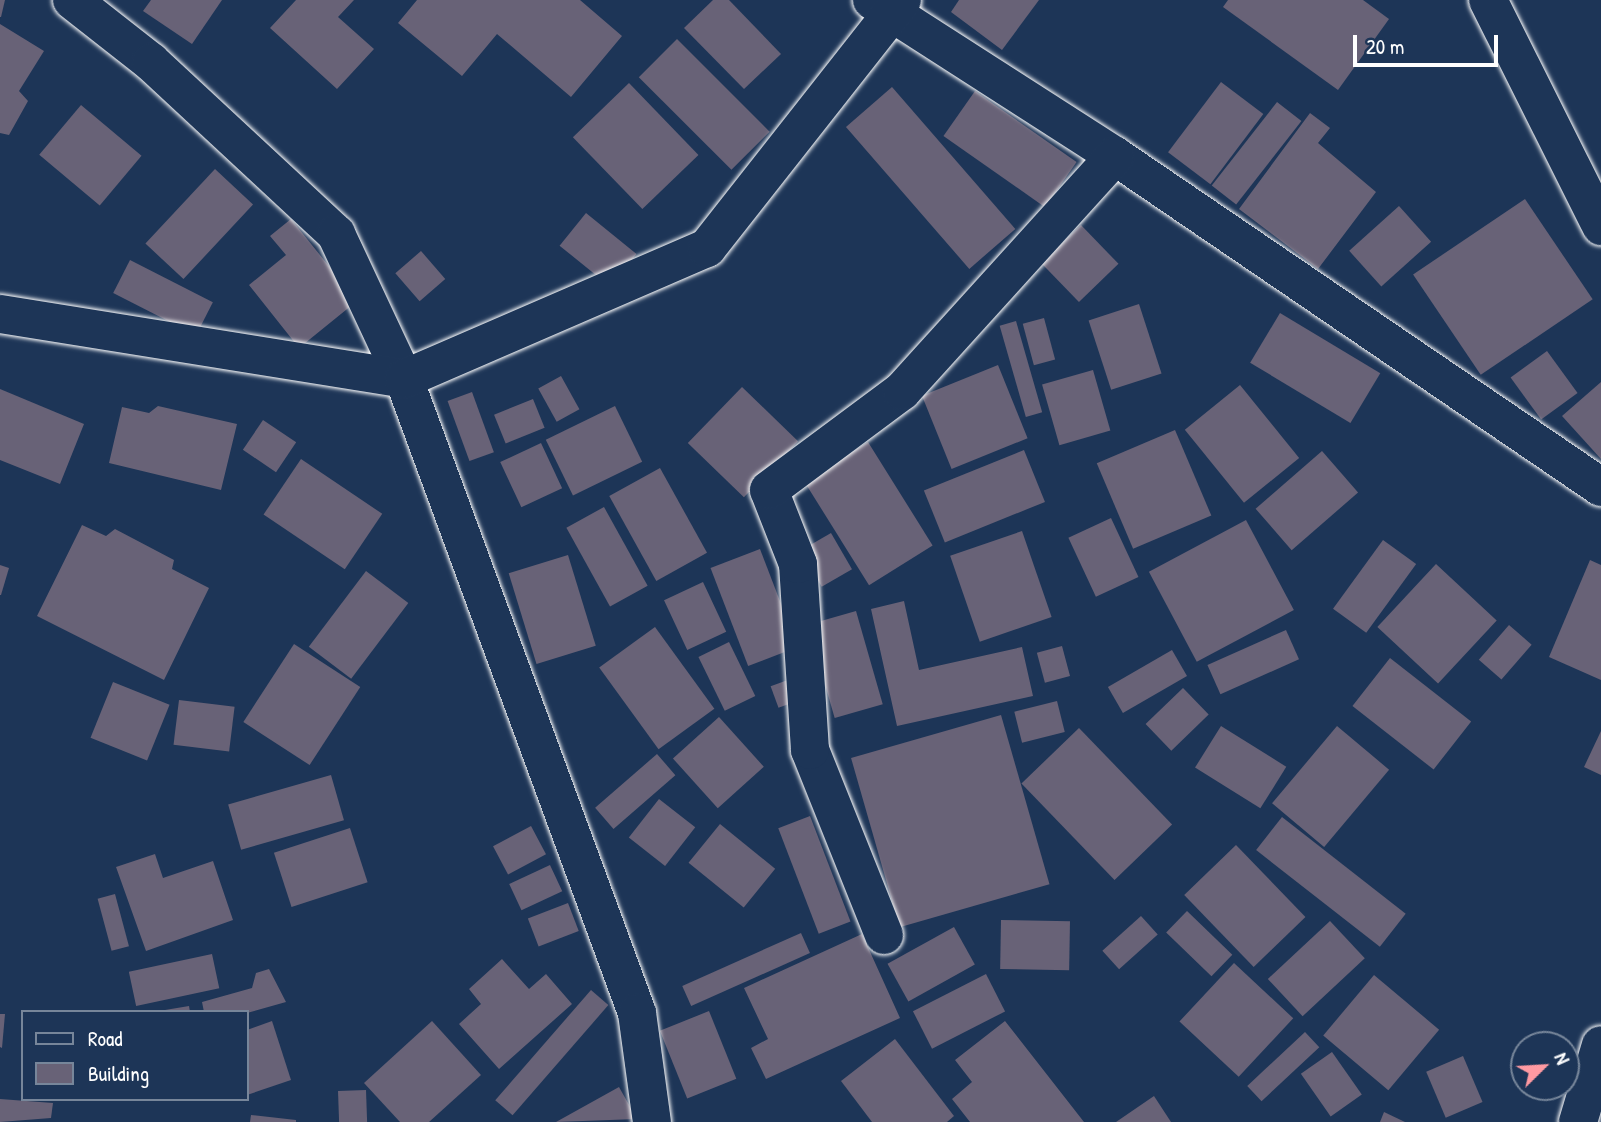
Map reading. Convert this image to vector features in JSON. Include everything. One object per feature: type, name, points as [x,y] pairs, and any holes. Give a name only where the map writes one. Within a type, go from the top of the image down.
[{"type":"street","points":[[72,0],[151,62],[336,234],[404,379],[637,1013],[652,1122]]},
{"type":"street","points":[[1488,0],[1601,226]]},
{"type":"street","points":[[0,314],[404,379],[707,248],[889,4],[1601,487]]},
{"type":"street","points":[[884,935],[810,750],[798,564],[769,490],[902,391],[1115,156]]},
{"type":"street","points":[[1578,1122],[1601,1045]]},
{"type":"building","points":[[0,0],[5,0],[1,17],[0,17]]},
{"type":"building","points":[[151,0],[222,0],[192,44],[143,11]]},
{"type":"building","points":[[296,0],[354,0],[338,17],[374,49],[337,89],[270,28]]},
{"type":"building","points":[[417,0],[580,0],[622,36],[571,97],[497,34],[462,76],[398,23]]},
{"type":"building","points":[[713,0],[729,0],[781,54],[744,89],[684,28]]},
{"type":"building","points":[[959,0],[1039,0],[1002,50],[951,12]]},
{"type":"building","points":[[1228,0],[1363,0],[1389,19],[1338,90],[1223,7]]},
{"type":"building","points":[[0,24],[44,51],[19,91],[28,101],[9,135],[0,133]]},
{"type":"building","points":[[677,39],[770,132],[731,170],[639,77]]},
{"type":"building","points":[[1221,82],[1263,114],[1210,184],[1168,152]]},
{"type":"building","points":[[629,83],[698,155],[642,209],[573,137]]},
{"type":"building","points":[[892,87],[1015,229],[969,269],[846,127]]},
{"type":"building","points":[[975,91],[1077,162],[1045,207],[943,136]]},
{"type":"building","points":[[1277,102],[1301,121],[1236,205],[1212,186]]},
{"type":"building","points":[[81,105],[142,156],[100,206],[39,155]]},
{"type":"building","points":[[1310,113],[1330,128],[1318,143],[1376,192],[1318,269],[1239,209]]},
{"type":"building","points":[[215,169],[253,204],[183,279],[145,244]]},
{"type":"building","points":[[1525,199],[1593,299],[1481,375],[1413,274]]},
{"type":"building","points":[[1399,206],[1431,242],[1381,287],[1349,251]]},
{"type":"building","points":[[586,213],[637,254],[610,287],[560,246]]},
{"type":"building","points":[[291,219],[357,301],[299,348],[249,285],[286,255],[270,236]]},
{"type":"building","points":[[1081,225],[1119,264],[1079,302],[1041,263]]},
{"type":"building","points":[[421,251],[445,279],[420,301],[395,273]]},
{"type":"building","points":[[130,260],[213,302],[196,335],[113,293]]},
{"type":"building","points":[[1139,304],[1162,373],[1111,390],[1089,320]]},
{"type":"building","points":[[1280,313],[1380,373],[1350,423],[1250,363]]},
{"type":"building","points":[[1044,318],[1055,360],[1034,365],[1023,324]]},
{"type":"building","points":[[1016,321],[1042,412],[1026,417],[1000,326]]},
{"type":"building","points":[[1547,351],[1578,393],[1541,420],[1511,377]]},
{"type":"building","points":[[998,365],[1028,438],[952,469],[922,396]]},
{"type":"building","points":[[1093,370],[1110,431],[1059,445],[1042,385]]},
{"type":"building","points":[[561,376],[579,409],[557,422],[538,389]]},
{"type":"building","points":[[1601,382],[1601,459],[1562,416]]},
{"type":"building","points":[[1240,385],[1299,458],[1244,503],[1185,430]]},
{"type":"building","points":[[742,387],[798,441],[744,497],[688,443]]},
{"type":"building","points":[[0,389],[84,424],[60,484],[0,460]]},
{"type":"building","points":[[472,392],[494,452],[469,461],[448,401]]},
{"type":"building","points":[[533,399],[545,428],[506,443],[494,415]]},
{"type":"building","points":[[158,406],[237,424],[221,490],[109,463],[122,407],[149,413]]},
{"type":"building","points":[[615,406],[642,462],[573,495],[546,440]]},
{"type":"building","points":[[263,420],[296,442],[276,472],[243,450]]},
{"type":"building","points":[[1175,430],[1211,516],[1133,549],[1097,463]]},
{"type":"building","points":[[868,442],[933,545],[869,585],[804,482]]},
{"type":"building","points":[[541,443],[562,488],[521,507],[500,462]]},
{"type":"building","points":[[1024,450],[1045,502],[945,542],[924,490]]},
{"type":"building","points":[[1322,451],[1358,493],[1292,550],[1256,509]]},
{"type":"building","points":[[301,459],[382,514],[345,569],[264,515]]},
{"type":"building","points":[[660,468],[707,553],[656,581],[609,496]]},
{"type":"building","points":[[604,507],[648,586],[610,607],[566,528]]},
{"type":"building","points":[[1111,518],[1138,577],[1096,597],[1068,538]]},
{"type":"building","points":[[1246,520],[1294,610],[1197,662],[1149,572]]},
{"type":"building","points":[[82,525],[106,536],[115,529],[174,560],[172,569],[209,588],[164,680],[37,616]]},
{"type":"building","points":[[1022,531],[1052,617],[980,642],[950,556]]},
{"type":"building","points":[[831,533],[852,569],[822,587],[801,550]]},
{"type":"building","points":[[1383,540],[1416,564],[1366,633],[1333,609]]},
{"type":"building","points":[[760,549],[798,647],[748,666],[711,568]]},
{"type":"building","points":[[568,555],[596,646],[536,664],[509,573]]},
{"type":"building","points":[[1590,560],[1601,565],[1601,680],[1549,657]]},
{"type":"building","points":[[1436,564],[1497,621],[1438,684],[1377,627]]},
{"type":"building","points":[[0,565],[9,568],[1,595],[0,595]]},
{"type":"building","points":[[366,571],[408,603],[351,679],[309,647]]},
{"type":"building","points":[[703,582],[726,632],[687,650],[664,600]]},
{"type":"building","points":[[904,601],[919,670],[1022,647],[1033,696],[897,726],[871,609]]},
{"type":"building","points":[[856,611],[883,704],[835,718],[808,625]]},
{"type":"building","points":[[1509,625],[1532,645],[1501,679],[1479,660]]},
{"type":"building","points":[[655,627],[714,709],[659,749],[599,668]]},
{"type":"building","points":[[1286,630],[1299,659],[1220,694],[1207,665]]},
{"type":"building","points":[[729,642],[755,696],[725,711],[698,657]]},
{"type":"building","points":[[294,644],[360,687],[310,765],[243,722]]},
{"type":"building","points":[[1062,646],[1070,676],[1045,683],[1037,653]]},
{"type":"building","points":[[1172,650],[1187,676],[1123,713],[1108,687]]},
{"type":"building","points":[[1390,658],[1471,721],[1434,769],[1352,706]]},
{"type":"building","points":[[796,677],[804,699],[778,708],[771,686]]},
{"type":"building","points":[[113,682],[170,705],[147,760],[91,738]]},
{"type":"building","points":[[1183,688],[1209,715],[1171,751],[1146,724]]},
{"type":"building","points":[[179,700],[235,707],[229,751],[174,745]]},
{"type":"building","points":[[1057,701],[1065,732],[1022,743],[1014,712]]},
{"type":"building","points":[[1001,715],[1050,884],[900,927],[851,758]]},
{"type":"building","points":[[719,717],[764,767],[718,808],[673,758]]},
{"type":"building","points":[[1221,726],[1286,767],[1260,808],[1195,768]]},
{"type":"building","points":[[1337,726],[1389,770],[1324,847],[1272,803]]},
{"type":"building","points":[[1079,728],[1172,824],[1115,880],[1021,784]]},
{"type":"building","points":[[1601,731],[1601,775],[1584,767]]},
{"type":"building","points":[[657,754],[675,775],[613,829],[595,808]]},
{"type":"building","points":[[331,775],[344,820],[241,850],[228,804]]},
{"type":"building","points":[[659,799],[695,827],[665,866],[629,838]]},
{"type":"building","points":[[810,816],[850,921],[819,934],[778,828]]},
{"type":"building","points":[[1282,817],[1406,914],[1380,947],[1256,850]]},
{"type":"building","points":[[720,824],[775,869],[744,908],[689,863]]},
{"type":"building","points":[[531,826],[546,854],[508,874],[493,846]]},
{"type":"building","points":[[350,828],[368,882],[292,907],[274,853]]},
{"type":"building","points":[[1236,845],[1305,917],[1254,967],[1184,895]]},
{"type":"building","points":[[155,854],[163,878],[213,861],[233,920],[146,951],[116,867]]},
{"type":"building","points":[[550,865],[562,891],[521,910],[509,884]]},
{"type":"building","points":[[115,894],[129,946],[112,951],[98,899]]},
{"type":"building","points":[[568,903],[579,931],[539,946],[528,918]]},
{"type":"building","points":[[1187,911],[1232,955],[1211,976],[1166,933]]},
{"type":"building","points":[[1141,916],[1158,935],[1119,969],[1102,951]]},
{"type":"building","points":[[1001,920],[1070,921],[1069,970],[1000,969]]},
{"type":"building","points":[[1330,921],[1365,958],[1303,1016],[1268,979]]},
{"type":"building","points":[[954,927],[975,965],[908,1001],[888,964]]},
{"type":"building","points":[[801,933],[810,953],[691,1006],[682,986]]},
{"type":"building","points":[[862,934],[900,1018],[766,1079],[751,1048],[768,1039],[744,988]]},
{"type":"building","points":[[212,954],[219,988],[136,1006],[129,972]]},
{"type":"building","points":[[502,959],[529,989],[546,974],[572,1004],[499,1069],[459,1024],[481,1004],[469,989]]},
{"type":"building","points":[[1234,963],[1293,1018],[1239,1077],[1179,1022]]},
{"type":"building","points":[[269,969],[286,1002],[248,1013],[248,1010],[204,1010],[202,1002],[252,988],[256,973]]},
{"type":"building","points":[[986,974],[1005,1011],[932,1049],[913,1011]]},
{"type":"building","points":[[1374,975],[1439,1030],[1388,1090],[1323,1036]]},
{"type":"building","points":[[591,990],[608,1005],[513,1115],[495,1100]]},
{"type":"building","points":[[189,1006],[190,1010],[165,1010]]},
{"type":"building","points":[[709,1011],[736,1079],[687,1099],[660,1031]]},
{"type":"building","points":[[0,1014],[5,1014],[2,1048],[0,1047]]},
{"type":"building","points":[[272,1021],[291,1080],[248,1095],[248,1030]]},
{"type":"building","points":[[432,1021],[481,1075],[429,1122],[400,1122],[364,1083]]},
{"type":"building","points":[[1005,1021],[1084,1122],[970,1122],[952,1099],[972,1082],[955,1060]]},
{"type":"building","points":[[1305,1032],[1319,1047],[1262,1101],[1247,1086]]},
{"type":"building","points":[[895,1039],[954,1116],[947,1122],[872,1122],[841,1081]]},
{"type":"building","points":[[1332,1052],[1362,1095],[1331,1116],[1301,1074]]},
{"type":"building","points":[[1463,1056],[1483,1102],[1446,1118],[1426,1072]]},
{"type":"building","points":[[619,1087],[637,1119],[556,1122]]},
{"type":"building","points":[[366,1090],[367,1122],[339,1122],[338,1091]]},
{"type":"building","points":[[1154,1096],[1171,1122],[1116,1122]]},
{"type":"building","points":[[0,1099],[53,1103],[51,1118],[0,1122]]},
{"type":"building","points":[[1384,1112],[1405,1122],[1380,1122]]},
{"type":"building","points":[[251,1115],[296,1120],[296,1122],[250,1122]]}]
